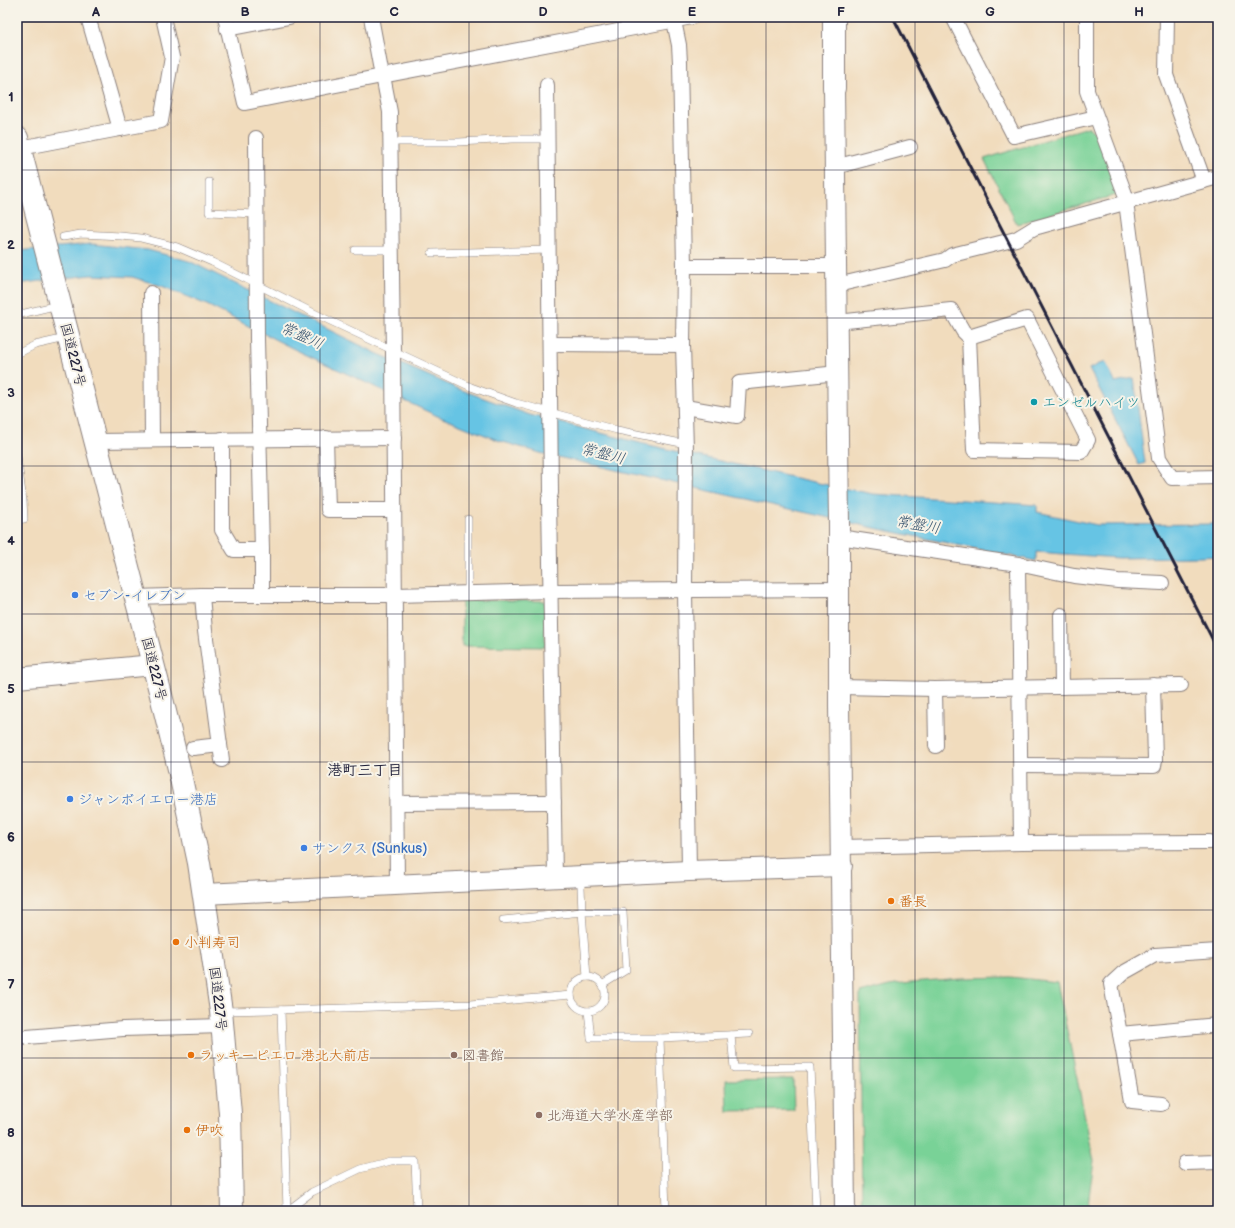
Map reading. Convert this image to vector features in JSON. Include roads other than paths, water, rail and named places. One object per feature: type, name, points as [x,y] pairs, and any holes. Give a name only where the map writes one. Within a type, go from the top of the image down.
[{"type":"main road","points":[[834,17],[834,88]]},
{"type":"main road","name":"国道227号","points":[[18,143],[53,237],[58,295],[68,338],[179,769],[204,894],[222,1018],[230,1113],[232,1211]]},
{"type":"street","points":[[88,17],[120,129]]},
{"type":"street","points":[[18,143],[120,129],[161,121],[172,57],[162,17]]},
{"type":"street","points":[[288,17],[226,23],[245,103],[382,76],[631,23],[674,21],[692,17]]},
{"type":"street","points":[[371,17],[390,112],[397,884]]},
{"type":"street","points":[[958,17],[953,17],[1014,136],[1096,117]]},
{"type":"street","points":[[1087,17],[1087,91],[1127,202],[1159,458],[1172,478],[1218,477]]},
{"type":"street","points":[[1167,17],[1166,76],[1204,181]]},
{"type":"street","points":[[674,21],[679,44],[680,62],[684,266],[683,345],[686,446],[685,590],[689,871]]},
{"type":"street","points":[[547,85],[551,414],[551,493],[549,499],[552,591],[555,877]]},
{"type":"street","points":[[834,88],[838,373],[845,1211]]},
{"type":"street","points":[[256,138],[258,288],[257,339],[262,594]]},
{"type":"street","points":[[835,167],[910,147]]},
{"type":"street","points":[[837,285],[945,260],[952,255],[1016,240],[1034,228],[1218,177]]},
{"type":"street","points":[[684,266],[826,266]]},
{"type":"street","points":[[151,293],[152,440]]},
{"type":"street","points":[[837,322],[951,310],[963,331],[969,337],[974,450],[1081,452],[1088,440],[1027,319],[969,337]]},
{"type":"street","points":[[550,344],[683,345]]},
{"type":"street","points":[[685,407],[737,416],[739,384],[838,373]]},
{"type":"street","points":[[326,438],[328,510],[394,510]]},
{"type":"street","points":[[95,440],[394,438]]},
{"type":"street","points":[[222,439],[222,530],[234,550],[262,550]]},
{"type":"street","points":[[839,531],[1018,564],[1074,576],[1118,581],[1162,583]]},
{"type":"street","points":[[1018,564],[1021,843]]},
{"type":"street","points":[[135,597],[262,594],[395,595],[552,591],[840,589]]},
{"type":"street","points":[[202,595],[205,631],[222,760]]},
{"type":"street","points":[[1061,615],[1062,687]]},
{"type":"street","points":[[17,678],[153,665]]},
{"type":"street","points":[[1021,765],[1154,766],[1153,685]]},
{"type":"street","points":[[840,687],[935,689],[1181,685]]},
{"type":"street","points":[[935,689],[936,746]]},
{"type":"street","points":[[193,748],[220,745]]},
{"type":"street","points":[[397,803],[554,802]]},
{"type":"street","points":[[204,894],[689,871],[1021,843],[1210,842]]},
{"type":"street","points":[[1161,1104],[1132,1101],[1111,984],[1123,973],[1155,955],[1218,950]]},
{"type":"street","points":[[27,1037],[123,1029],[222,1018]]},
{"type":"street","points":[[1120,1034],[1218,1026]]},
{"type":"street","points":[[1185,1163],[1218,1162]]},
{"type":"lane","points":[[390,142],[459,142],[548,139]]},
{"type":"lane","points":[[208,182],[209,212],[256,214]]},
{"type":"lane","points":[[53,237],[81,234],[121,236],[177,247],[196,255],[258,288],[471,387],[551,414],[686,446]]},
{"type":"lane","points":[[355,250],[392,250]]},
{"type":"lane","points":[[432,253],[549,250]]},
{"type":"lane","points":[[17,315],[58,295]]},
{"type":"lane","points":[[17,354],[35,345],[68,338]]},
{"type":"lane","points":[[17,456],[24,520],[17,520]]},
{"type":"lane","points":[[468,519],[468,594]]},
{"type":"lane","points":[[581,887],[587,977]]},
{"type":"lane","points":[[503,920],[582,912],[623,912],[626,970],[602,985]]},
{"type":"lane","points":[[587,977],[593,978],[602,985],[605,997],[603,1003],[599,1007],[594,1010],[583,1011],[578,1008],[572,1000],[571,989],[577,981],[587,977]]},
{"type":"lane","points":[[222,1018],[281,1010],[470,1004],[571,995]]},
{"type":"lane","points":[[281,1010],[287,1211]]},
{"type":"lane","points":[[588,1011],[591,1038],[660,1038],[749,1034]]},
{"type":"lane","points":[[731,1035],[734,1068],[810,1067],[816,1211]]},
{"type":"lane","points":[[660,1038],[666,1211]]},
{"type":"lane","points":[[287,1211],[312,1192],[360,1169],[390,1161],[415,1161],[417,1211]]},
{"type":"water","name":"常盤川","points":[[91,244],[148,250],[189,261],[376,353],[459,389],[530,415],[644,444],[873,494],[1037,505],[1037,512],[1097,525],[1218,524],[1218,556],[1118,558],[1036,552],[1036,561],[879,529],[540,453],[500,441],[435,415],[294,349],[207,305],[162,286],[132,277],[91,275],[17,284],[17,251]]},
{"type":"water","points":[[1105,361],[1115,382],[1134,378],[1145,463],[1139,465],[1089,369]]},
{"type":"railway","points":[[893,17],[1218,650]]},
{"type":"place","name":"エンゼルハイツ","points":[[1034,402]]},
{"type":"place","name":"セブン-イレブン","points":[[75,595]]},
{"type":"place","name":"ジャンボイエロー港店","points":[[70,799]]},
{"type":"place","name":"サンクス (Sunkus)","points":[[304,848]]},
{"type":"place","name":"番長","points":[[891,901]]},
{"type":"place","name":"小判寿司","points":[[176,942]]},
{"type":"place","name":"ラッキーピエロ 港北大前店","points":[[191,1055]]},
{"type":"place","name":"図書館","points":[[454,1055]]},
{"type":"place","name":"北海道大学水産学部","points":[[539,1115]]},
{"type":"place","name":"伊吹","points":[[187,1130]]},
{"type":"district","name":"港町三丁目","points":[[365,770]]}]
